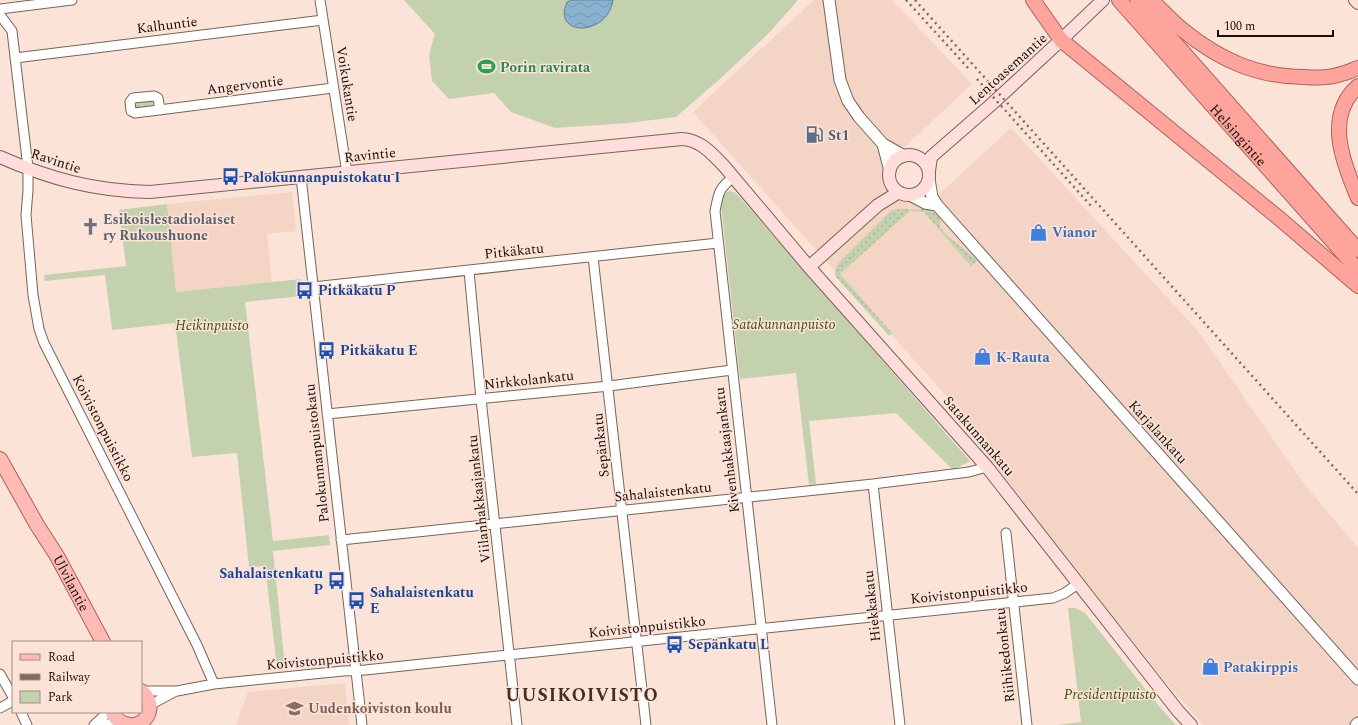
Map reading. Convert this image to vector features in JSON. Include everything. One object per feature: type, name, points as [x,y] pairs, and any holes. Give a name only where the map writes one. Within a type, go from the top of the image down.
[{"type":"highway","points":[[1033,0],[1061,40],[1280,219],[1358,286]]},
{"type":"highway","name":"Helsingintie","points":[[1119,0],[1140,4],[1358,250]]},
{"type":"highway","points":[[1140,4],[1226,59],[1249,69],[1292,77],[1315,78],[1340,75],[1358,68]]},
{"type":"highway","name":"Helsingintie","points":[[1140,4],[1358,270]]},
{"type":"highway","points":[[1358,86],[1347,98],[1343,108],[1339,132],[1343,160],[1358,198]]},
{"type":"main road","name":"Lentoasemantie","points":[[931,157],[993,104],[1103,0]]},
{"type":"main road","points":[[1355,0],[1358,3]]},
{"type":"main road","name":"Ravintie","points":[[0,157],[48,176],[76,184],[102,189],[136,192],[164,191],[689,140],[704,146],[733,177]]},
{"type":"main road","points":[[909,156],[924,162],[929,175]]},
{"type":"main road","points":[[909,156],[931,157],[929,175],[922,191],[917,194],[900,190],[890,178],[892,164],[897,160],[909,156]]},
{"type":"main road","name":"Satakunnankatu","points":[[733,177],[809,267],[987,467],[1178,711],[1191,725]]},
{"type":"main road","points":[[809,267],[878,205],[900,190]]},
{"type":"main road","name":"Ulvilantie","points":[[0,459],[37,525],[58,556],[102,641]]},
{"type":"main road","name":"Ulvilantie","points":[[37,525],[51,558],[92,641]]},
{"type":"main road","points":[[135,725],[140,724],[149,715],[147,696],[142,691]]},
{"type":"street","points":[[0,9],[72,0]]},
{"type":"street","name":"Voikukantie","points":[[320,0],[347,173]]},
{"type":"street","points":[[829,0],[837,65],[843,91],[854,110],[883,144],[909,156]]},
{"type":"street","name":"Koivistonpuistikko","points":[[0,16],[12,32],[28,168],[26,215],[33,296],[39,328],[44,343],[197,645],[214,684]]},
{"type":"street","name":"Kalhuntie","points":[[15,58],[323,20]]},
{"type":"street","name":"Angervontie","points":[[160,110],[333,88]]},
{"type":"street","points":[[883,144],[890,171]]},
{"type":"street","name":"Karjalankatu","points":[[929,175],[932,197],[937,205],[1358,678]]},
{"type":"street","name":"Palokunnanpuistokatu","points":[[301,177],[362,725]]},
{"type":"street","name":"Kivenhakkaajankatu","points":[[733,177],[721,188],[718,193],[716,211],[718,243],[772,725]]},
{"type":"street","points":[[900,190],[925,203],[937,205]]},
{"type":"street","name":"Pitkäkatu","points":[[313,287],[718,243]]},
{"type":"street","name":"Sepänkatu","points":[[593,257],[609,386],[646,725]]},
{"type":"street","name":"Viilanhakkaajankatu","points":[[469,271],[481,399],[517,725]]},
{"type":"street","name":"Nirkkolankatu","points":[[327,414],[609,386],[732,370]]},
{"type":"street","name":"Sahalaistenkatu","points":[[341,540],[873,484],[970,472],[987,467]]},
{"type":"street","name":"Hiekkakatu","points":[[873,484],[900,725]]},
{"type":"street","name":"Riihikedonkatu","points":[[1006,533],[1027,725]]},
{"type":"street","name":"Koivistonpuistikko","points":[[142,691],[177,690],[214,684],[356,671],[1053,598],[1065,593],[1079,583]]},
{"type":"street","points":[[0,674],[12,695]]},
{"type":"street","name":"Koivistonpuistikko","points":[[149,715],[177,690]]},
{"type":"street","points":[[0,708],[12,702]]},
{"type":"street","points":[[22,713],[28,725]]},
{"type":"street","points":[[94,725],[118,717]]},
{"type":"street","points":[[104,725],[118,717]]},
{"type":"shaded area","points":[[814,0],[892,0],[972,84],[883,167],[925,213],[937,196],[1011,128],[1198,331],[1305,485],[1358,548],[1358,725],[1204,725],[1163,679],[982,450],[990,445],[693,112]]},
{"type":"shaded area","points":[[292,192],[296,231],[267,234],[272,282],[176,292],[167,204]]},
{"type":"shaded area","name":"Uudenkoiviston koulu","points":[[345,683],[349,725],[236,725],[248,692]]},
{"type":"green space","name":"Porin ravirata","points":[[404,0],[572,0],[567,2],[566,12],[566,18],[571,26],[611,9],[613,0],[798,0],[768,34],[676,117],[628,123],[555,128],[511,112],[494,93],[449,99],[432,81],[429,55],[435,34]]},
{"type":"green space","points":[[150,100],[153,102],[152,108],[135,108],[135,104],[137,102]]},
{"type":"green space","name":"Satakunnanpuisto","points":[[729,191],[736,193],[970,461],[953,470],[896,413],[809,421],[816,484],[809,485],[796,373],[740,379],[721,205],[722,195]]},
{"type":"green space","name":"Heikinpuisto","points":[[167,204],[176,292],[301,279],[303,296],[245,302],[273,541],[329,535],[330,545],[273,551],[285,667],[277,668],[265,566],[249,567],[237,453],[192,457],[175,323],[112,330],[105,275],[45,281],[44,275],[126,266],[119,210]]},
{"type":"green space","points":[[925,207],[942,219],[940,226],[942,230],[977,261],[971,266],[924,212],[910,211],[840,274],[892,333],[889,336],[836,277],[835,271],[840,261],[891,211],[899,209],[919,210]]},
{"type":"green space","name":"Presidentipuisto","points":[[1068,608],[1075,608],[1085,613],[1158,705],[1176,725],[1057,725],[1081,722]]},
{"type":"water","points":[[572,0],[613,0],[609,12],[601,21],[592,26],[582,28],[573,27],[567,22],[564,13],[567,2]]},
{"type":"railway","points":[[906,0],[968,68]]},
{"type":"railway","points":[[915,0],[1358,494]]},
{"type":"railway","points":[[977,79],[1092,207]]},
{"type":"place","name":"Porin ravirata","points":[[487,67]]},
{"type":"place","name":"St1","points":[[815,135]]},
{"type":"place","name":"Palokunnanpuistokatu I","points":[[230,177]]},
{"type":"place","name":"Esikoislestadiolaiset ry Rukoushuone","points":[[90,227]]},
{"type":"place","name":"Vianor","points":[[1039,232]]},
{"type":"place","name":"Pitkäkatu P","points":[[305,290]]},
{"type":"place","name":"Pitkäkatu E","points":[[327,350]]},
{"type":"place","name":"K-Rauta","points":[[983,357]]},
{"type":"place","name":"Sahalaistenkatu P","points":[[336,581]]},
{"type":"place","name":"Sahalaistenkatu E","points":[[357,600]]},
{"type":"place","name":"Sepänkatu L","points":[[675,644]]},
{"type":"place","name":"Patakirppis","points":[[1210,667]]},
{"type":"place","name":"Uudenkoiviston koulu","points":[[295,708]]},
{"type":"district","name":"UUSIKOIVISTO","points":[[582,695]]}]
